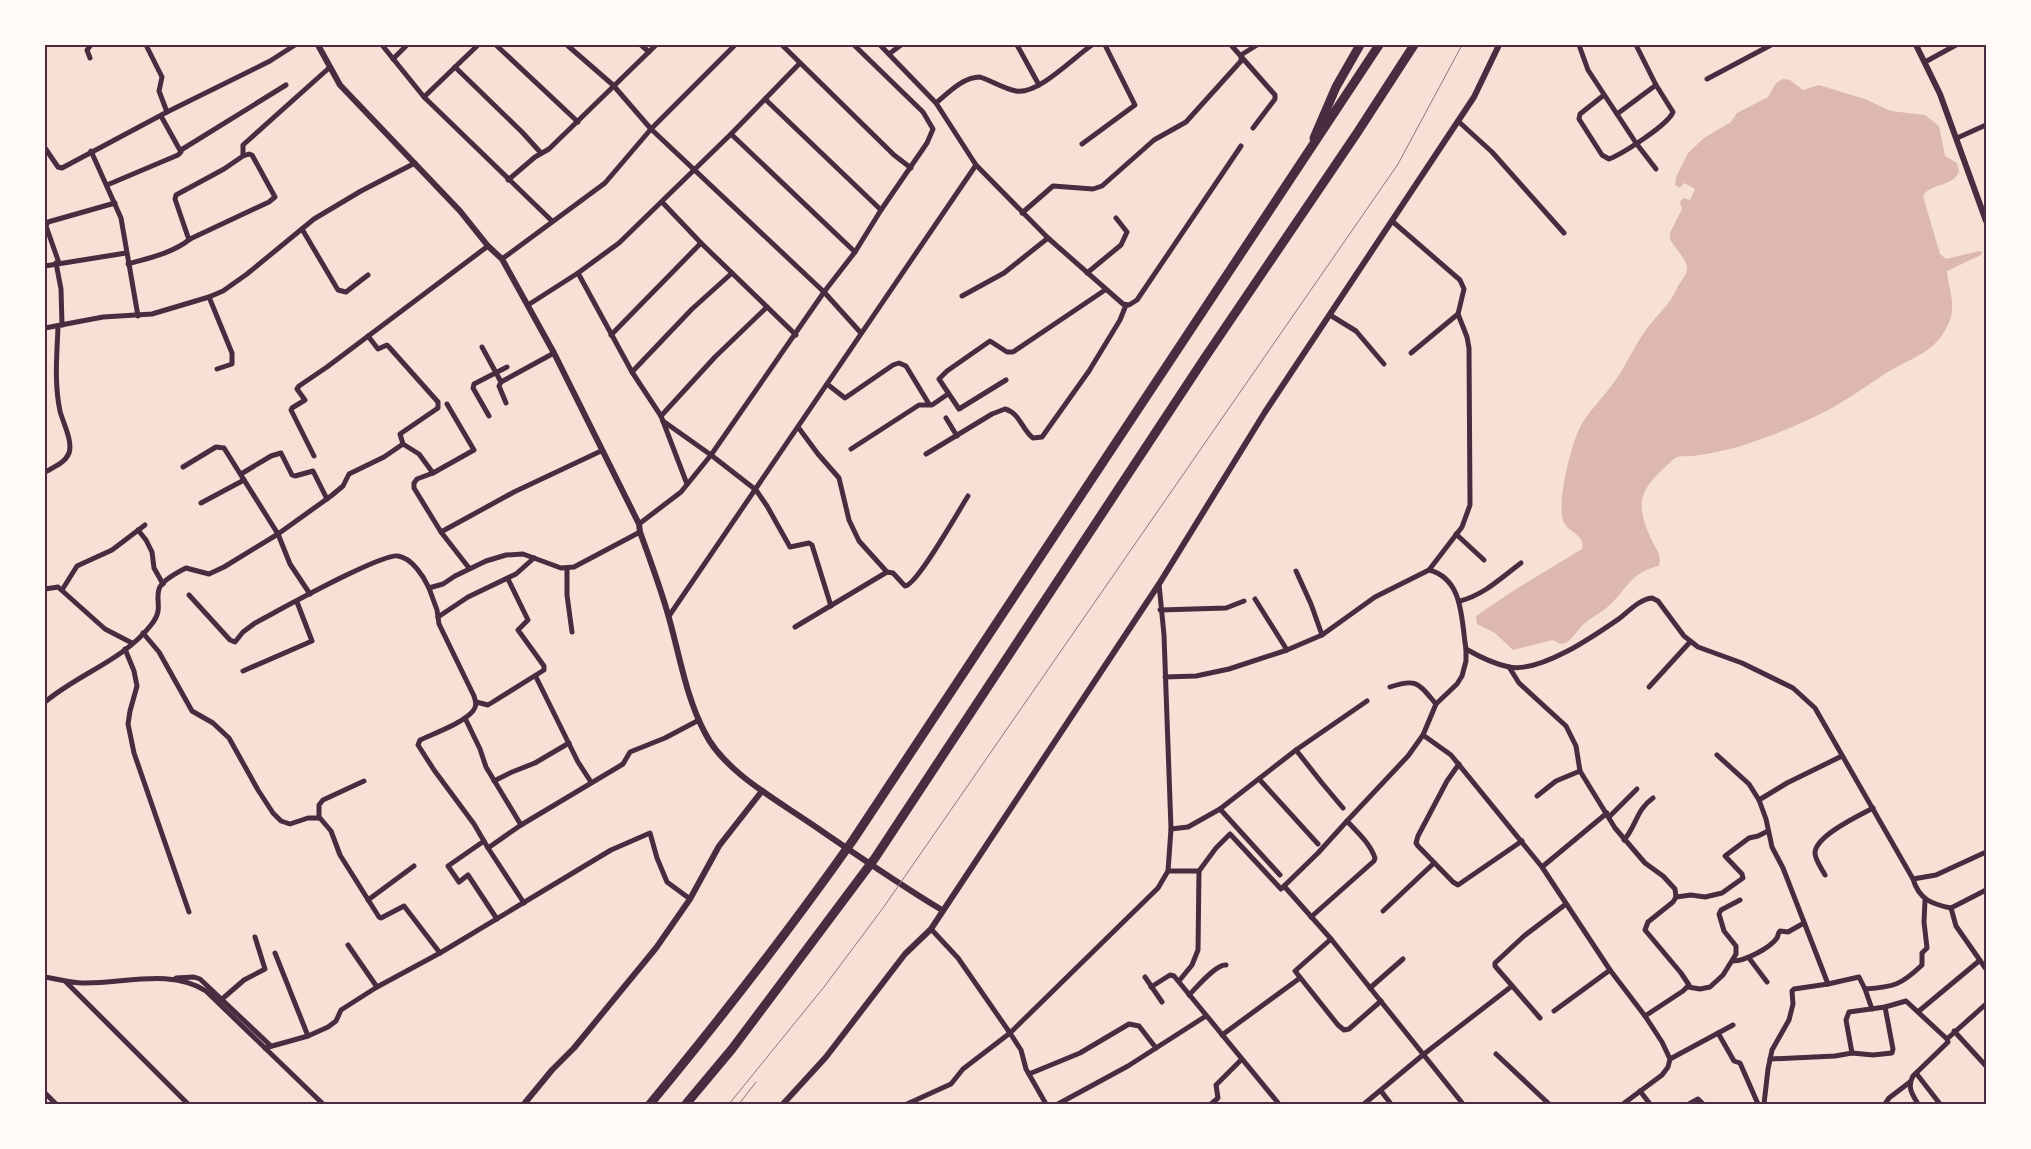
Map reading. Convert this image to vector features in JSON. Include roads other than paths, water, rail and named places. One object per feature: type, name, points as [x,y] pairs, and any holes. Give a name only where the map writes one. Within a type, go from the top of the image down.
[{"type":"highway","points":[[1307,156],[1336,87],[1360,45]]},
{"type":"highway","points":[[650,1104],[733,1004],[853,840],[1379,45]]},
{"type":"highway","points":[[686,1104],[732,1049],[875,858],[1204,359],[1414,45]]},
{"type":"street","points":[[90,58],[87,50],[91,45]]},
{"type":"street","points":[[146,45],[162,77],[160,91],[167,112]]},
{"type":"street","points":[[45,148],[60,168],[270,61],[294,45]]},
{"type":"street","points":[[318,45],[340,85],[460,211],[488,246],[502,259],[528,305],[554,353],[640,528],[668,616],[684,680],[699,720],[712,746],[733,767],[762,791],[886,876],[942,910]]},
{"type":"street","points":[[382,45],[424,97],[552,221]]},
{"type":"street","points":[[393,59],[407,45]]},
{"type":"street","points":[[424,97],[478,45]]},
{"type":"street","points":[[496,45],[578,122]]},
{"type":"street","points":[[567,45],[613,85],[651,129],[695,168],[824,292],[860,333]]},
{"type":"street","points":[[641,45],[649,52]]},
{"type":"street","points":[[508,180],[541,153],[549,149],[656,45]]},
{"type":"street","points":[[502,259],[605,183],[651,129],[735,45]]},
{"type":"street","points":[[782,45],[894,155],[911,168]]},
{"type":"street","points":[[430,588],[442,584],[469,568],[506,555],[523,554],[567,569],[574,567],[640,528],[671,501],[711,455],[824,292],[855,252],[932,133],[933,128],[923,112],[854,45]]},
{"type":"street","points":[[880,45],[936,104],[976,165],[1048,238],[1119,303],[1126,305],[1134,303],[1145,290],[1241,146]]},
{"type":"street","points":[[889,54],[901,45]]},
{"type":"street","points":[[1017,45],[1039,85]]},
{"type":"street","points":[[936,104],[967,78],[980,76],[1014,91],[1028,91],[1039,85],[1092,45]]},
{"type":"street","points":[[1082,144],[1135,105],[1105,45]]},
{"type":"street","points":[[1231,45],[1275,95],[1275,99],[1254,128]]},
{"type":"street","points":[[1022,213],[1053,186],[1093,189],[1102,186],[1154,140],[1186,122],[1240,61],[1241,55],[1257,45]]},
{"type":"street","points":[[782,1104],[826,1057],[905,954],[931,929],[1159,584],[1265,412],[1458,121],[1486,75],[1499,45]]},
{"type":"street","points":[[1579,45],[1588,70],[1636,143],[1656,169]]},
{"type":"street","points":[[1604,94],[1579,117],[1602,155],[1609,159],[1659,128],[1672,114],[1670,106],[1656,86],[1636,45]]},
{"type":"street","points":[[1707,79],[1771,45]]},
{"type":"street","points":[[1916,45],[1957,138],[1986,221]]},
{"type":"street","points":[[1925,62],[1956,45]]},
{"type":"street","points":[[528,305],[578,273],[619,243],[800,64]]},
{"type":"street","points":[[455,67],[541,153]]},
{"type":"street","points":[[241,157],[244,145],[329,68]]},
{"type":"street","points":[[107,186],[178,155],[181,150],[286,85]]},
{"type":"street","points":[[1617,114],[1656,86]]},
{"type":"street","points":[[765,99],[881,210]]},
{"type":"street","points":[[161,116],[181,150]]},
{"type":"street","points":[[1458,121],[1492,152],[1564,233]]},
{"type":"street","points":[[1957,138],[1986,125]]},
{"type":"street","points":[[731,134],[855,252]]},
{"type":"street","points":[[91,151],[121,218],[138,316]]},
{"type":"street","points":[[128,264],[166,253],[190,239],[261,206],[275,197],[252,155],[249,154],[241,157],[175,197],[188,238],[190,239]]},
{"type":"street","points":[[45,328],[103,317],[152,314],[209,298],[232,286],[302,229],[361,191],[415,163]]},
{"type":"street","points":[[668,616],[756,490],[860,333],[976,165]]},
{"type":"street","points":[[662,202],[701,243],[796,334]]},
{"type":"street","points":[[45,472],[64,461],[69,453],[70,446],[60,411],[56,383],[61,289],[57,263],[46,226],[48,222],[115,203]]},
{"type":"street","points":[[1086,273],[1123,242],[1127,232],[1116,218]]},
{"type":"street","points":[[1165,678],[1196,676],[1229,669],[1287,650],[1322,635],[1375,597],[1429,570],[1466,520],[1470,495],[1469,348],[1458,314],[1464,289],[1460,280],[1392,221]]},
{"type":"street","points":[[302,229],[338,290],[346,292],[368,275]]},
{"type":"street","points":[[962,296],[999,276],[1048,238]]},
{"type":"street","points":[[611,335],[701,243]]},
{"type":"street","points":[[314,456],[291,410],[305,400],[298,387],[488,246]]},
{"type":"street","points":[[45,266],[126,253]]},
{"type":"street","points":[[578,273],[632,372],[662,419],[687,484]]},
{"type":"street","points":[[632,372],[692,309],[732,273]]},
{"type":"street","points":[[1006,380],[959,409],[939,379],[992,341],[1007,352],[1013,352],[1105,290]]},
{"type":"street","points":[[209,298],[232,353],[232,364],[217,368]]},
{"type":"street","points":[[926,454],[992,414],[1005,409],[1016,416],[1033,438],[1042,437],[1089,371],[1120,320],[1126,305]]},
{"type":"street","points":[[662,419],[715,357],[767,307]]},
{"type":"street","points":[[1412,353],[1458,314]]},
{"type":"street","points":[[1330,315],[1356,331],[1384,364]]},
{"type":"street","points":[[368,336],[378,349],[387,345],[438,402],[438,408],[400,434],[403,444],[419,454],[433,473]]},
{"type":"street","points":[[482,346],[501,382]]},
{"type":"street","points":[[506,403],[498,386],[501,382],[554,353]]},
{"type":"street","points":[[827,384],[845,398],[893,365],[899,363],[906,366],[929,404]]},
{"type":"street","points":[[489,416],[473,388],[477,382],[507,366]]},
{"type":"street","points":[[851,449],[919,406],[936,402],[948,394]]},
{"type":"street","points":[[447,404],[474,450],[433,473],[417,479],[414,486],[440,532],[469,568]]},
{"type":"street","points":[[946,418],[957,436]]},
{"type":"street","points":[[662,419],[756,490],[790,547],[812,545],[831,606]]},
{"type":"street","points":[[798,427],[839,478],[850,520],[859,541],[887,572],[893,573],[905,586],[910,585],[928,561],[968,496]]},
{"type":"street","points":[[46,698],[126,649],[152,625],[160,606],[159,591],[163,584],[190,567],[202,573],[209,574],[215,572],[278,534],[338,491],[349,474],[384,457],[403,444]]},
{"type":"street","points":[[183,467],[216,447],[224,448],[278,534],[290,564],[310,594]]},
{"type":"street","points":[[440,532],[514,492],[601,452]]},
{"type":"street","points":[[241,474],[271,456],[281,453],[292,475],[296,476],[313,471],[327,499]]},
{"type":"street","points":[[201,503],[244,480]]},
{"type":"street","points":[[62,590],[77,566],[112,550],[144,525]]},
{"type":"street","points":[[138,530],[149,546],[154,568],[163,584]]},
{"type":"street","points":[[1456,534],[1484,560]]},
{"type":"street","points":[[189,595],[230,640],[235,642],[255,622],[392,556],[403,557],[410,561],[430,588],[437,610],[438,624],[476,702],[473,711],[465,718],[420,740],[418,746],[484,841],[524,903]]},
{"type":"street","points":[[438,617],[468,597],[508,579],[534,558]]},
{"type":"street","points":[[1460,601],[1469,599],[1487,589],[1521,563]]},
{"type":"street","points":[[567,569],[567,596],[572,632]]},
{"type":"street","points":[[1179,981],[1192,965],[1198,950],[1199,871],[1216,848],[1230,834],[1281,889],[1318,853],[1408,756],[1423,735],[1436,704],[1457,684],[1462,676],[1466,661],[1466,649],[1460,601],[1448,582],[1429,570]]},
{"type":"street","points":[[1296,571],[1322,635]]},
{"type":"street","points":[[795,627],[887,572]]},
{"type":"street","points":[[476,702],[488,705],[536,677],[544,670],[544,666],[518,630],[528,620],[508,579]]},
{"type":"street","points":[[907,1104],[951,1084],[963,1069],[1010,1033],[1158,888],[1168,871],[1170,829],[1164,635],[1160,610],[1159,584]]},
{"type":"street","points":[[45,589],[52,586],[58,587],[105,629],[132,643]]},
{"type":"street","points":[[1466,649],[1509,667],[1532,666],[1599,632],[1649,598],[1658,601],[1690,642],[1706,651],[1742,663],[1800,693],[1815,708],[1914,879],[1916,888],[1925,900],[1951,908],[1986,890]]},
{"type":"street","points":[[1256,599],[1287,650]]},
{"type":"street","points":[[1160,610],[1226,608],[1244,601]]},
{"type":"street","points":[[243,671],[312,641],[297,602]]},
{"type":"street","points":[[143,633],[159,652],[192,711],[213,723],[229,738],[273,813],[281,821],[290,824],[308,818],[319,818],[326,823],[340,855],[380,918],[404,906],[440,953]]},
{"type":"street","points":[[1649,687],[1690,642]]},
{"type":"street","points":[[126,649],[138,686],[130,711],[129,734],[189,912]]},
{"type":"street","points":[[1509,667],[1527,692],[1566,726],[1576,746],[1580,771],[1591,792],[1624,840],[1671,885],[1676,897]]},
{"type":"street","points":[[536,677],[591,782]]},
{"type":"street","points":[[1390,686],[1408,681],[1416,684],[1436,704]]},
{"type":"street","points":[[1170,829],[1188,827],[1220,809],[1296,750],[1367,701]]},
{"type":"street","points":[[465,718],[494,782],[521,825]]},
{"type":"street","points":[[488,848],[521,825],[626,762],[627,755],[630,752],[699,720]]},
{"type":"street","points":[[1423,735],[1451,755],[1542,867],[1610,970],[1645,1016],[1662,1042],[1670,1059]]},
{"type":"street","points":[[494,782],[512,772],[536,763],[569,743]]},
{"type":"street","points":[[1296,750],[1343,808]]},
{"type":"street","points":[[1717,755],[1750,784],[1759,800],[1766,819],[1772,847],[1783,868],[1828,984]]},
{"type":"street","points":[[1759,800],[1787,783],[1842,756]]},
{"type":"street","points":[[1459,764],[1439,795],[1416,840],[1418,846],[1453,882],[1460,885],[1522,841]]},
{"type":"street","points":[[1537,796],[1556,781],[1580,771]]},
{"type":"street","points":[[1259,780],[1318,844]]},
{"type":"street","points":[[319,818],[319,804],[323,800],[364,781]]},
{"type":"street","points":[[1542,867],[1608,815],[1637,789]]},
{"type":"street","points":[[524,1104],[645,962],[690,899],[719,846],[762,791]]},
{"type":"street","points":[[1624,840],[1632,829],[1639,811],[1645,803],[1653,798]]},
{"type":"street","points":[[1825,875],[1815,852],[1818,844],[1837,828],[1873,808]]},
{"type":"street","points":[[1220,809],[1280,875]]},
{"type":"street","points":[[1311,917],[1376,858],[1365,840],[1347,821]]},
{"type":"street","points":[[1688,987],[1685,977],[1645,930],[1648,922],[1671,904],[1676,897],[1691,895],[1705,897],[1722,893],[1743,878],[1742,874],[1725,856],[1749,838],[1768,831]]},
{"type":"street","points":[[265,1048],[308,1036],[328,1027],[336,1021],[341,1010],[377,987],[440,953],[611,850],[650,833],[657,858],[668,882],[690,899]]},
{"type":"street","points":[[484,841],[448,866],[459,882],[468,875],[497,919]]},
{"type":"street","points":[[1914,879],[1936,875],[1986,852]]},
{"type":"street","points":[[1383,911],[1434,863]]},
{"type":"street","points":[[368,900],[414,866]]},
{"type":"street","points":[[1168,871],[1199,871]]},
{"type":"street","points":[[1284,886],[1331,939],[1461,1103]]},
{"type":"street","points":[[1645,1016],[1688,987],[1700,990],[1710,987],[1723,975],[1733,961],[1736,954],[1736,946],[1724,931],[1719,914],[1721,910],[1740,900]]},
{"type":"street","points":[[1865,990],[1896,985],[1922,965],[1922,953],[1928,946],[1924,922],[1925,900]]},
{"type":"street","points":[[1540,1018],[1496,966],[1496,961],[1524,936],[1566,904]]},
{"type":"street","points":[[1951,908],[1956,926],[1986,969]]},
{"type":"street","points":[[1733,961],[1742,961],[1749,958],[1776,939],[1780,931],[1788,932],[1804,924]]},
{"type":"street","points":[[931,929],[958,958],[1010,1033],[1021,1050],[1029,1074],[1046,1104]]},
{"type":"street","points":[[222,1000],[244,980],[265,969],[255,937]]},
{"type":"street","points":[[1331,939],[1295,971],[1300,978],[1344,1030],[1352,1027],[1381,1001]]},
{"type":"street","points":[[348,945],[377,987]]},
{"type":"street","points":[[275,953],[308,1036]]},
{"type":"street","points":[[1749,958],[1767,982]]},
{"type":"street","points":[[1370,988],[1403,959]]},
{"type":"street","points":[[1919,1011],[1979,960]]},
{"type":"street","points":[[1189,994],[1220,965],[1226,965]]},
{"type":"street","points":[[1554,1011],[1610,970]]},
{"type":"street","points":[[1151,987],[1170,975],[1174,976],[1276,1103]]},
{"type":"street","points":[[45,977],[66,982],[84,983],[196,978],[271,1046]]},
{"type":"street","points":[[1145,977],[1162,1002]]},
{"type":"street","points":[[1764,1104],[1770,1059],[1774,1046],[1789,1020],[1793,1004],[1792,991],[1794,988],[1828,984],[1859,977],[1872,1009]]},
{"type":"street","points":[[1222,1035],[1300,978]]},
{"type":"street","points":[[173,979],[195,984],[206,991],[323,1104]]},
{"type":"street","points":[[66,982],[188,1104]]},
{"type":"street","points":[[1364,1104],[1424,1054],[1512,986]]},
{"type":"street","points":[[1852,1052],[1846,1020],[1849,1012],[1885,1007],[1906,1001],[1919,1011],[1947,1039]]},
{"type":"street","points":[[1885,1104],[1889,1098],[1910,1082],[1916,1073],[1946,1044],[1947,1039],[1954,1031],[1986,1004]]},
{"type":"street","points":[[1770,1059],[1835,1056],[1852,1052],[1873,1055],[1892,1053],[1885,1007]]},
{"type":"street","points":[[1058,1104],[1128,1066],[1206,1016]]},
{"type":"street","points":[[1029,1074],[1080,1053],[1129,1024],[1139,1026],[1156,1048]]},
{"type":"street","points":[[1623,1104],[1666,1071],[1670,1059],[1733,1026]]},
{"type":"street","points":[[1954,1031],[1986,1066]]},
{"type":"street","points":[[1718,1033],[1734,1061],[1740,1063],[1758,1104]]},
{"type":"street","points":[[1496,1054],[1549,1104]]},
{"type":"street","points":[[1210,1104],[1218,1098],[1216,1084],[1241,1060]]},
{"type":"street","points":[[1916,1073],[1940,1104]]},
{"type":"street","points":[[1910,1082],[1910,1090],[1918,1104]]},
{"type":"street","points":[[1380,1091],[1391,1104]]},
{"type":"street","points":[[1640,1091],[1650,1104]]},
{"type":"street","points":[[45,1093],[56,1104]]},
{"type":"street","points":[[1689,1104],[1698,1099],[1703,1104]]},
{"type":"tram line","points":[[729,1104],[824,987],[883,908],[1369,206],[1398,164],[1462,45]]},
{"type":"tram line","points":[[739,1104],[756,1082]]}]
